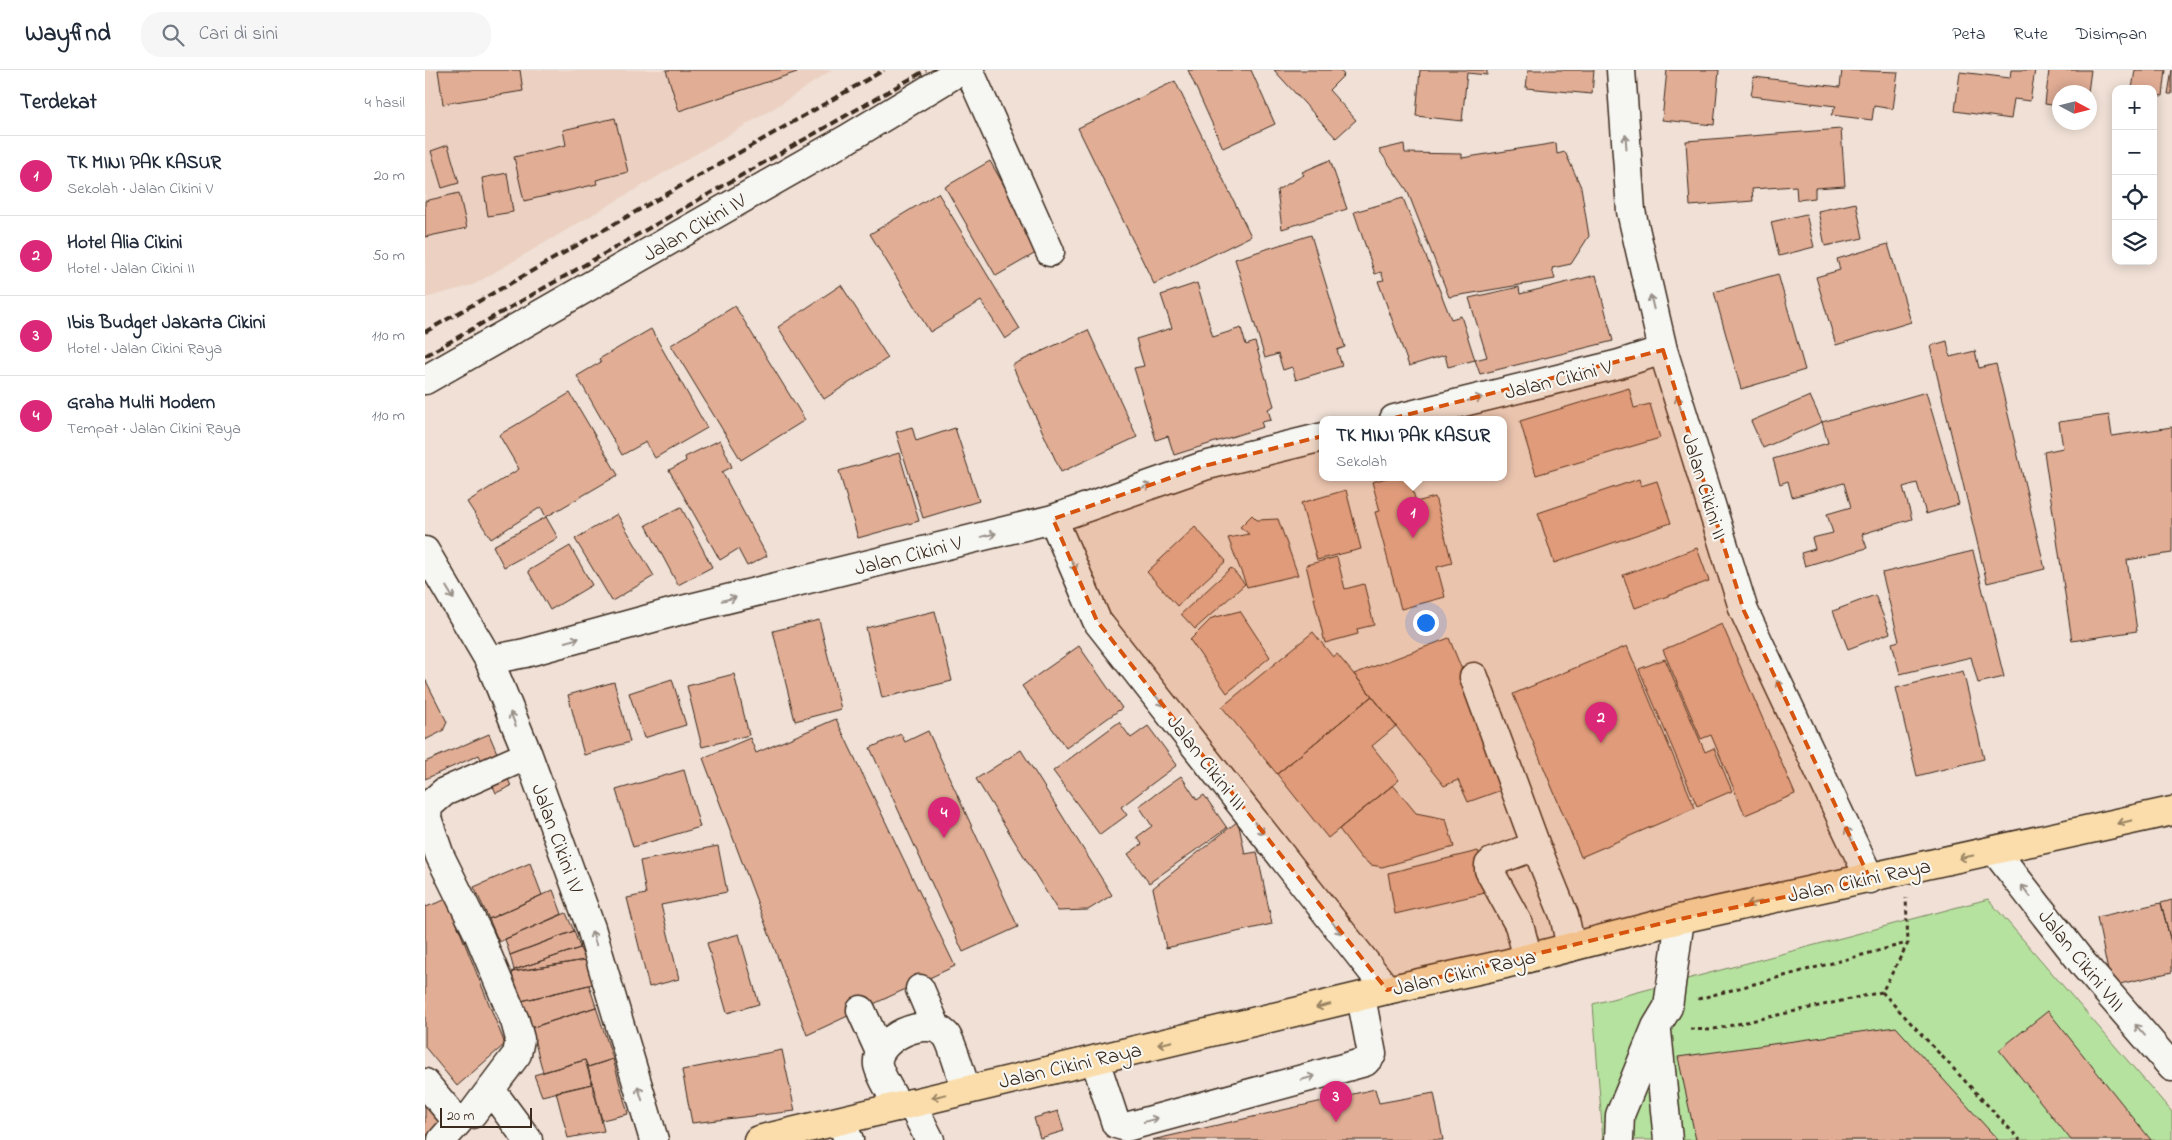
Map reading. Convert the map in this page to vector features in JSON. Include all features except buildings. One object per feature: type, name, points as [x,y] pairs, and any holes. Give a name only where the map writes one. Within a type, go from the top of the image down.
[{"type":"main road","name":"Jalan Cikini Raya","points":[[777,1138],[844,1130],[905,1105],[966,1089],[1528,958],[1680,919],[2172,811]]},
{"type":"street","name":"Jalan Cikini IV","points":[[425,380],[847,139],[961,70]]},
{"type":"street","points":[[969,70],[1051,252]]},
{"type":"street","name":"Jalan Cikini II","points":[[1621,70],[1631,211],[1663,350],[1744,611],[1870,878]]},
{"type":"street","name":"Jalan Cikini V","points":[[1406,416],[1619,364],[1663,350]]},
{"type":"street","name":"Jalan Cikini V","points":[[489,660],[525,653],[678,611],[1053,519],[1204,466],[1319,438]]},
{"type":"street","name":"Jalan Cikini III","points":[[1053,519],[1097,621],[1387,990]]},
{"type":"street","name":"Jalan Cikini IV","points":[[425,551],[489,660],[528,755],[591,928],[654,1140]]},
{"type":"street","points":[[1474,677],[1536,846],[1564,915],[1571,946]]},
{"type":"street","points":[[472,1114],[517,1054],[520,1039],[515,1021],[479,935],[440,856],[427,818],[429,806],[444,792],[528,755]]},
{"type":"street","points":[[1528,958],[1519,925],[1489,870],[1489,866],[1492,862],[1536,846]]},
{"type":"street","name":"Jalan Cikini VIII","points":[[1995,851],[2084,965],[2172,1067]]},
{"type":"street","points":[[1619,1140],[1620,1115],[1662,1017],[1680,919]]},
{"type":"street","points":[[920,989],[937,1029]]},
{"type":"street","points":[[1095,1060],[1116,1124],[1126,1127],[1365,1062],[1372,1054],[1361,997]]},
{"type":"street","points":[[861,1010],[880,1052]]},
{"type":"street","points":[[1662,1017],[1668,1140]]},
{"type":"street","points":[[930,1140],[878,1064],[880,1052],[896,1035],[911,1028],[926,1026],[937,1029],[947,1035],[966,1089]]},
{"type":"street","points":[[425,1083],[458,1122],[442,1140]]},
{"type":"street","points":[[491,1090],[528,1140]]},
{"type":"path","points":[[1662,1017],[1710,1030],[1882,992],[1908,943],[1905,870]]},
{"type":"path","points":[[1662,1017],[1908,943]]},
{"type":"path","points":[[1882,992],[2020,1140]]},
{"type":"highlighted area","points":[[1663,350],[1744,611],[1870,879],[1680,919],[1387,990],[1097,621],[1053,519],[1204,466]]},
{"type":"shaded area","points":[[425,70],[832,70],[776,107],[473,285],[425,298]]},
{"type":"green space","points":[[1988,899],[2172,1112],[2172,1140],[1603,1140],[1593,1004]]},
{"type":"railway","points":[[425,332],[884,70]]},
{"type":"railway","points":[[425,356],[926,70]]},
{"type":"place","name":"TK MINI PAK KASUR","points":[[1413,538]]},
{"type":"place","name":"Hotel Alia Cikini","points":[[1601,743]]},
{"type":"place","name":"Graha Multi Modern","points":[[944,838]]},
{"type":"place","name":"Ibis Budget Jakarta Cikini","points":[[1336,1122]]}]
